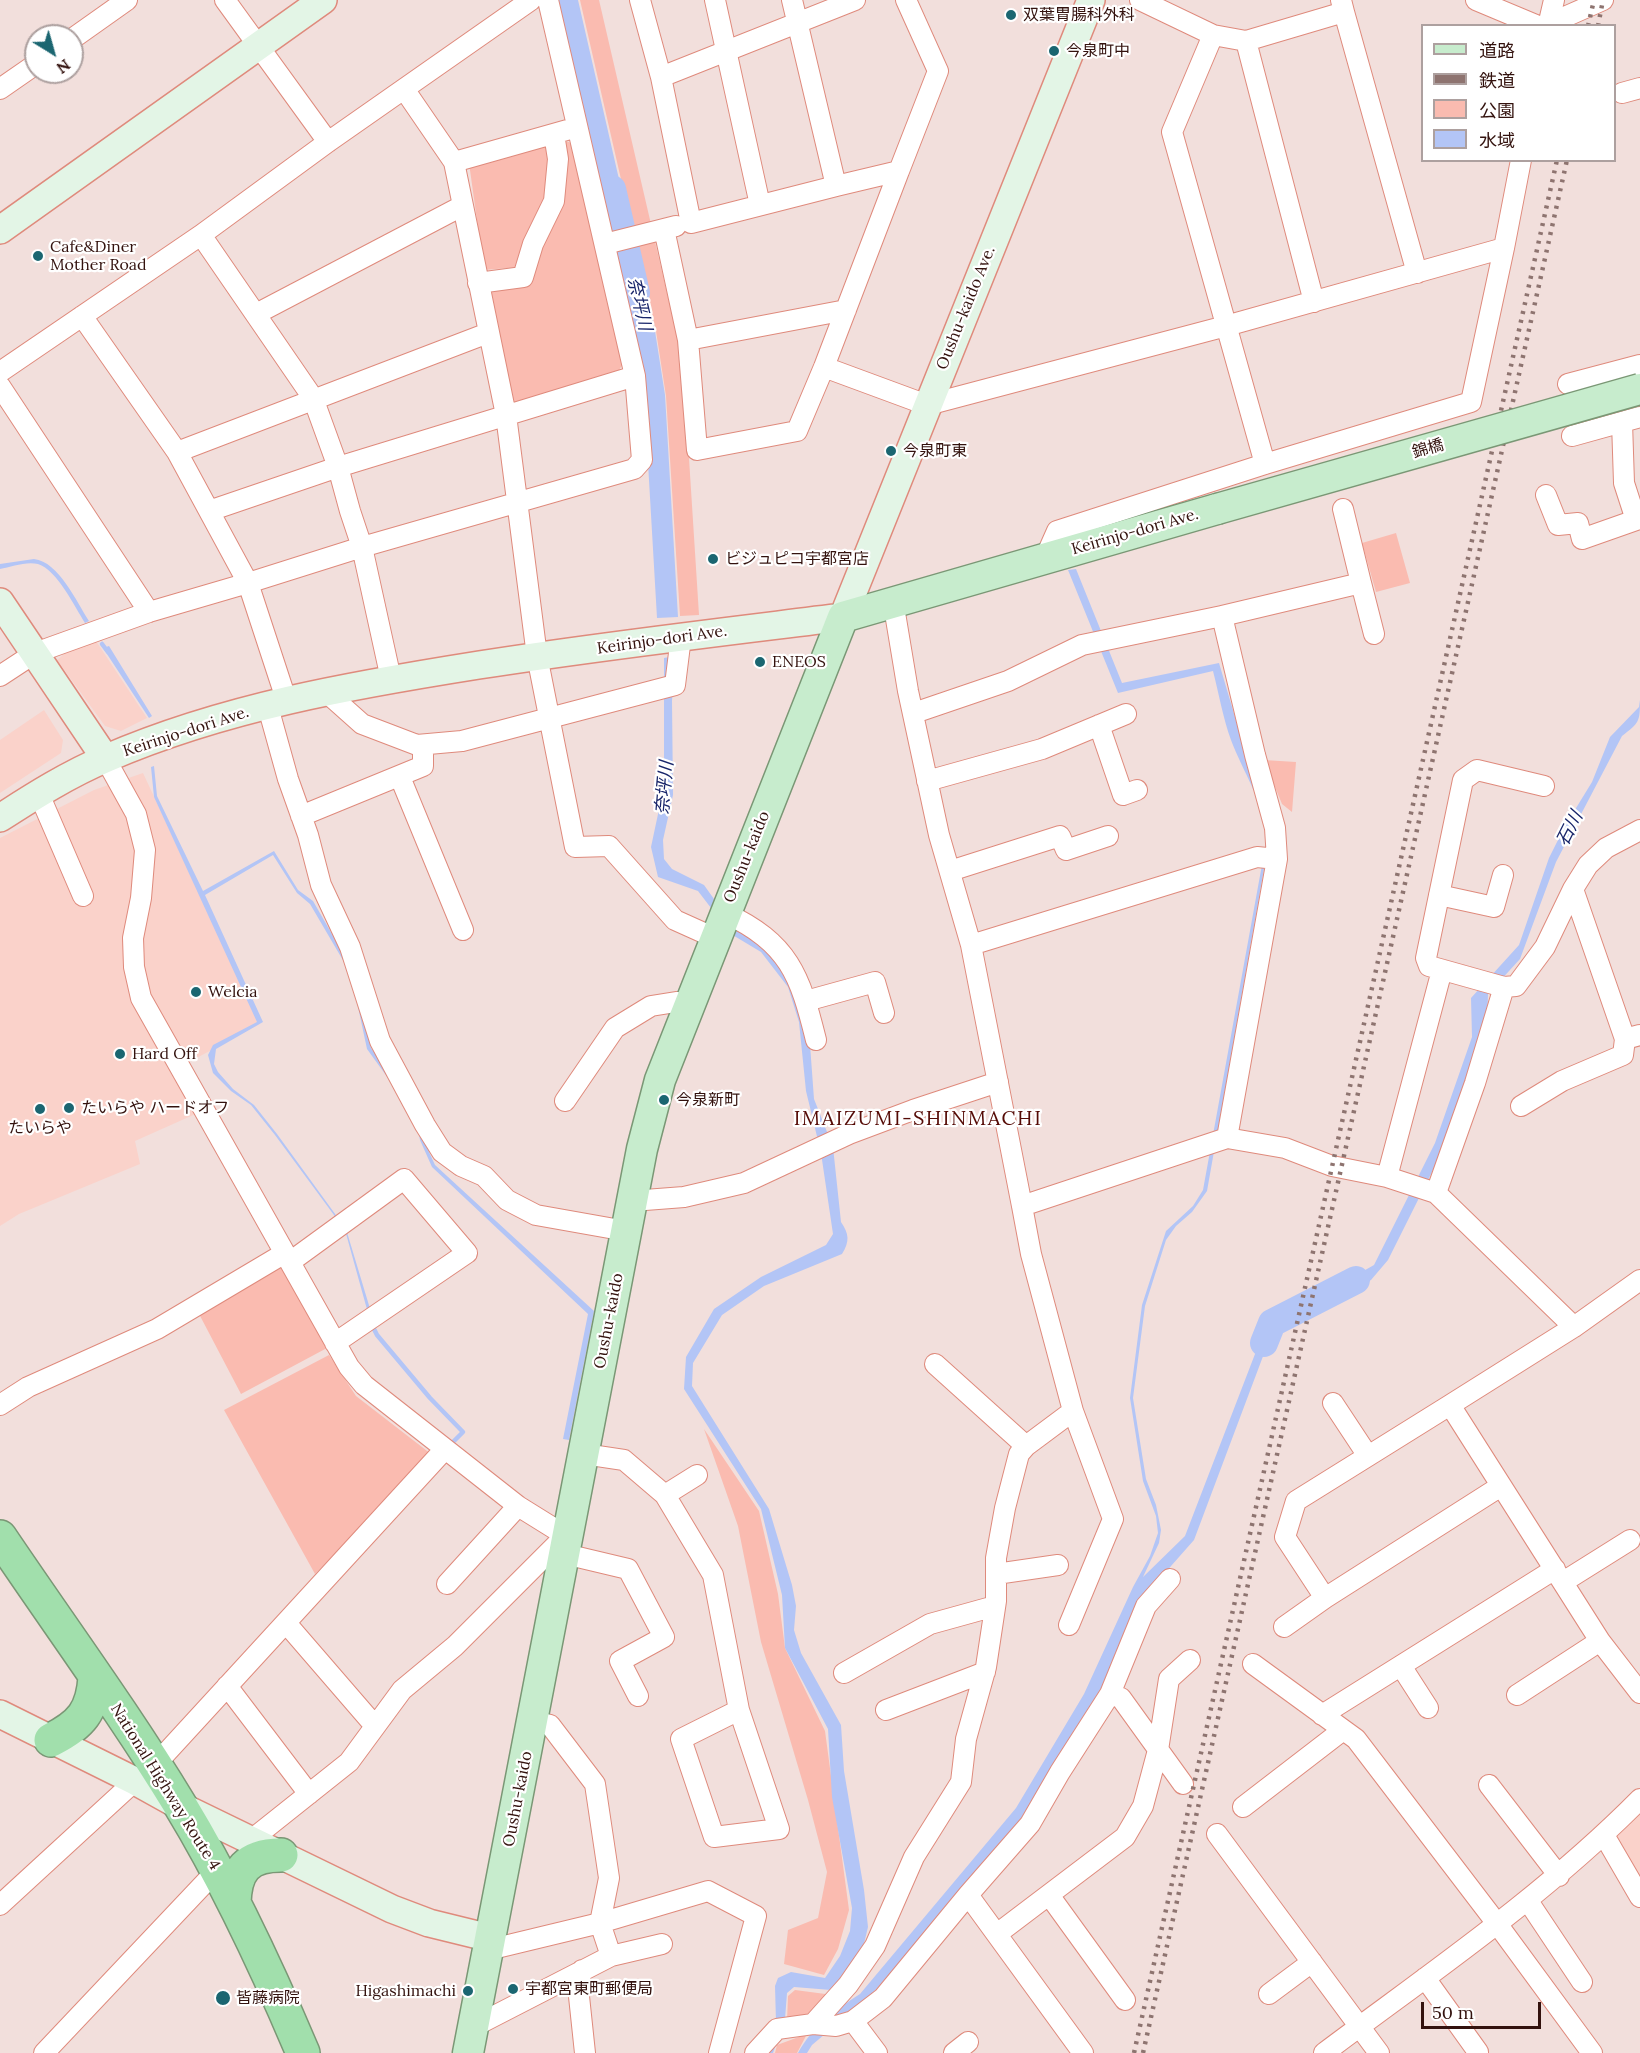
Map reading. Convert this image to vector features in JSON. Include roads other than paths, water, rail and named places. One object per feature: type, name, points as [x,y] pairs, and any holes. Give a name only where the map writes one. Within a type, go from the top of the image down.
[{"type":"highway","name":"National Highway Route 4","points":[[0,1537],[95,1677],[145,1773],[180,1806],[217,1870],[263,1961],[303,2053]]},
{"type":"highway","points":[[51,1740],[72,1729],[85,1715],[94,1695],[95,1677]]},
{"type":"highway","points":[[234,1903],[235,1886],[239,1873],[253,1860],[265,1855],[281,1855]]},
{"type":"main road","name":"錦橋","points":[[1217,509],[1640,389]]},
{"type":"main road","name":"Keirinjo-dori Ave.","points":[[843,617],[1217,509]]},
{"type":"main road","name":"Oushu-kaido","points":[[470,2040],[642,1149],[660,1080],[843,617]]},
{"type":"street","points":[[84,27],[104,7],[127,0]]},
{"type":"street","points":[[225,0],[328,142]]},
{"type":"street","points":[[0,230],[324,0]]},
{"type":"street","points":[[0,372],[201,235],[328,142],[531,0]]},
{"type":"street","points":[[0,676],[35,653],[149,612],[363,547],[634,469],[642,460],[635,376],[548,0]]},
{"type":"street","points":[[640,0],[661,77],[691,223]]},
{"type":"street","points":[[715,0],[760,205]]},
{"type":"street","points":[[792,0],[836,186]]},
{"type":"street","points":[[661,77],[855,0]]},
{"type":"street","points":[[664,230],[688,340],[697,450],[797,431],[938,71],[906,0]]},
{"type":"street","name":"Oushu-kaido Ave.","points":[[843,617],[1091,0]]},
{"type":"street","points":[[1140,0],[1213,35],[1246,41],[1343,6],[1417,273]]},
{"type":"street","points":[[1476,0],[1533,24]]},
{"type":"street","points":[[1548,24],[1554,0]]},
{"type":"street","points":[[1555,24],[1603,0]]},
{"type":"street","points":[[1213,35],[1173,132],[1265,464]]},
{"type":"street","points":[[1246,41],[1314,302]]},
{"type":"street","points":[[0,89],[24,72]]},
{"type":"street","points":[[404,89],[454,162],[506,415],[537,656],[564,798],[576,847],[609,846],[675,920],[720,925],[745,923],[758,932],[789,961],[806,1001],[816,1040]]},
{"type":"street","points":[[454,162],[579,127]]},
{"type":"street","points":[[478,283],[523,277],[533,243],[554,201],[558,159],[554,134]]},
{"type":"street","points":[[1045,558],[1057,531],[1265,464],[1471,402],[1521,162]]},
{"type":"street","points":[[605,244],[899,171]]},
{"type":"street","points":[[256,314],[462,206]]},
{"type":"street","points":[[201,235],[314,398],[363,547],[391,679]]},
{"type":"street","points":[[824,366],[927,405],[1227,326],[1504,248]]},
{"type":"street","points":[[688,340],[846,310]]},
{"type":"street","points":[[82,316],[177,452],[248,583],[277,704],[288,780],[321,885],[350,947],[380,1041],[425,1125],[442,1152],[461,1166],[484,1176],[507,1200],[536,1215],[626,1231]]},
{"type":"street","points":[[177,452],[489,333]]},
{"type":"street","points":[[1568,384],[1640,365]]},
{"type":"street","points":[[209,512],[338,467],[635,376]]},
{"type":"street","points":[[0,386],[149,612]]},
{"type":"street","points":[[1546,495],[1558,525],[1578,523],[1582,539],[1636,520],[1624,483],[1631,419],[1572,436]]},
{"type":"street","points":[[1343,509],[1374,634]]},
{"type":"street","points":[[914,713],[1008,681],[1082,645],[1361,584]]},
{"type":"street","points":[[893,601],[908,691],[939,835],[971,945],[1031,1254],[1073,1411],[1113,1519],[1069,1624]]},
{"type":"street","points":[[0,602],[105,758],[136,814],[145,850],[141,898],[133,938],[134,967],[141,998],[335,1343],[349,1367],[364,1385],[518,1506],[555,1529],[567,1543],[628,1569],[664,1637],[620,1661],[638,1696]]},
{"type":"street","points":[[1222,616],[1275,828],[1277,859],[1227,1138]]},
{"type":"street","name":"Keirinjo-dori Ave.","points":[[0,818],[105,758],[185,730],[325,691],[537,656],[843,617]]},
{"type":"street","points":[[325,691],[362,724],[417,745],[462,741],[675,684],[681,637]]},
{"type":"street","points":[[927,781],[1042,749],[1126,714]]},
{"type":"street","points":[[1099,725],[1123,795],[1137,790]]},
{"type":"street","points":[[301,816],[423,766],[423,745]]},
{"type":"street","points":[[1544,786],[1477,770],[1462,780],[1426,958],[1429,966],[1504,987],[1516,986],[1545,947],[1573,889],[1588,865],[1600,854],[1640,830]]},
{"type":"street","points":[[400,777],[463,930]]},
{"type":"street","points":[[39,794],[83,896]]},
{"type":"street","points":[[950,871],[1060,836],[1066,850],[1108,836]]},
{"type":"street","points":[[971,945],[1257,857],[1277,859]]},
{"type":"street","points":[[1439,895],[1494,907],[1503,875]]},
{"type":"street","points":[[1521,1106],[1562,1082],[1623,1055],[1632,1037],[1573,889]]},
{"type":"street","points":[[1387,1178],[1442,970]]},
{"type":"street","points":[[806,1001],[875,982],[884,1013]]},
{"type":"street","points":[[1436,1193],[1475,1083],[1504,987]]},
{"type":"street","points":[[565,1101],[615,1028],[651,1006],[676,1002],[689,1004]]},
{"type":"street","points":[[632,1201],[684,1197],[744,1183],[849,1134],[998,1082]]},
{"type":"street","points":[[1022,1206],[1227,1138],[1285,1148],[1332,1166],[1387,1178],[1436,1193],[1574,1327]]},
{"type":"street","points":[[0,1405],[28,1387],[156,1329],[288,1258],[404,1179],[467,1254],[335,1343]]},
{"type":"street","points":[[1325,1598],[1285,1538],[1296,1501],[1574,1327],[1640,1280]]},
{"type":"street","points":[[935,1364],[1026,1446]]},
{"type":"street","points":[[1333,1403],[1368,1456]]},
{"type":"street","points":[[1450,1405],[1600,1641],[1640,1693]]},
{"type":"street","points":[[813,2024],[848,1985],[875,1946],[914,1857],[961,1782],[966,1739],[985,1672],[995,1606],[996,1558],[1005,1508],[1019,1454],[1026,1446],[1073,1411]]},
{"type":"street","points":[[0,1905],[145,1773],[445,1449]]},
{"type":"street","points":[[584,1454],[624,1460],[665,1495],[713,1575],[739,1710],[779,1829],[714,1837],[681,1740],[739,1710]]},
{"type":"street","points":[[665,1495],[697,1475]]},
{"type":"street","points":[[1284,1627],[1325,1598],[1501,1486]]},
{"type":"street","points":[[447,1584],[518,1506]]},
{"type":"street","points":[[1322,1715],[1401,1666],[1559,1576],[1630,1540]]},
{"type":"street","points":[[251,1840],[349,1762],[402,1690],[455,1646],[567,1543]]},
{"type":"street","points":[[996,1574],[1058,1565]]},
{"type":"street","points":[[755,2053],[777,2029],[813,2024],[836,2026],[853,2021],[883,1998],[1030,1824],[1110,1694],[1146,1606],[1170,1579]]},
{"type":"street","points":[[844,1672],[930,1624],[995,1606]]},
{"type":"street","points":[[286,1623],[375,1726]]},
{"type":"street","points":[[1517,1695],[1600,1641]]},
{"type":"street","points":[[997,1934],[1125,1838],[1143,1806],[1158,1750],[1169,1679],[1191,1660]]},
{"type":"street","points":[[1253,1664],[1356,1739],[1498,1925],[1587,2051]]},
{"type":"street","points":[[1401,1666],[1428,1708]]},
{"type":"street","points":[[886,1710],[985,1672]]},
{"type":"street","points":[[227,1686],[309,1794]]},
{"type":"street","points":[[1110,1694],[1121,1698],[1183,1784]]},
{"type":"street","points":[[0,1714],[51,1740],[145,1773]]},
{"type":"street","points":[[533,1722],[550,1725],[595,1784],[609,1878],[600,1923],[611,1956]]},
{"type":"street","points":[[1243,1807],[1343,1730]]},
{"type":"street","points":[[1489,1785],[1559,1876]]},
{"type":"street","points":[[1324,2053],[1528,1901],[1559,1876],[1640,1799]]},
{"type":"street","points":[[180,1806],[392,1909],[489,1944],[600,1923],[708,1891],[756,1916],[719,2053]]},
{"type":"street","points":[[1217,1834],[1379,2053]]},
{"type":"street","points":[[1604,1835],[1640,1897]]},
{"type":"street","points":[[44,2053],[217,1870]]},
{"type":"street","points":[[968,1895],[1083,2053]]},
{"type":"street","points":[[1049,1895],[1125,2000]]},
{"type":"street","points":[[1528,1901],[1582,1982]]},
{"type":"street","points":[[470,2040],[582,1970],[611,1956],[662,1944]]},
{"type":"street","points":[[1269,1994],[1312,1962]]},
{"type":"street","points":[[582,1970],[578,1987],[585,2053]]},
{"type":"street","points":[[1425,1978],[1478,2052]]},
{"type":"street","points":[[853,2021],[877,2053]]},
{"type":"water","points":[[556,0],[578,0],[629,223],[609,228]]},
{"type":"water","points":[[637,253],[655,331],[665,395],[678,617],[657,618],[644,394],[616,258]]},
{"type":"water","points":[[34,559],[51,567],[59,575],[89,621],[85,623],[59,581],[45,568],[29,563],[0,569],[0,564]]},
{"type":"water","points":[[1076,569],[1122,683],[1219,663],[1270,835],[1207,1191],[1192,1212],[1176,1226],[1166,1240],[1145,1306],[1133,1398],[1146,1479],[1156,1505],[1161,1530],[1159,1543],[1143,1577],[1185,1536],[1265,1328],[1271,1320],[1287,1311],[1284,1321],[1274,1327],[1194,1540],[1149,1591],[1136,1610],[1096,1701],[1010,1839],[870,1996],[812,2045],[807,2053],[798,2053],[810,2035],[825,2020],[860,1994],[1016,1808],[1084,1694],[1133,1587],[1150,1556],[1158,1533],[1156,1516],[1143,1481],[1130,1398],[1142,1305],[1166,1231],[1193,1206],[1203,1190],[1267,837],[1262,812],[1228,732],[1213,671],[1118,693],[1068,570]]},
{"type":"water","points":[[109,646],[152,716],[149,718],[103,648]]},
{"type":"water","points":[[675,656],[672,701],[673,795],[663,840],[664,859],[672,869],[704,885],[714,899],[711,908],[698,891],[658,877],[651,847],[664,786],[664,658]]},
{"type":"water","name":"石川","points":[[1640,700],[1640,713],[1637,721],[1622,736],[1556,862],[1520,959],[1488,994],[1487,1026],[1455,1126],[1388,1260],[1371,1280],[1342,1297],[1321,1304],[1323,1294],[1374,1265],[1435,1143],[1472,1037],[1471,998],[1519,945],[1549,858],[1565,826],[1592,782],[1610,737],[1639,707]]},
{"type":"water","points":[[154,766],[157,796],[203,891],[274,851],[298,890],[313,901],[355,974],[371,1048],[397,1084],[404,1101],[420,1123],[423,1139],[435,1165],[594,1311],[569,1440],[563,1439],[588,1314],[432,1167],[420,1140],[417,1124],[367,1049],[351,974],[310,904],[297,893],[273,855],[205,895],[263,1022],[216,1049],[214,1064],[233,1089],[254,1105],[346,1229],[371,1312],[368,1313],[345,1230],[251,1105],[231,1091],[213,1073],[208,1055],[213,1045],[257,1022],[154,797],[151,767]]},
{"type":"water","points":[[734,925],[780,958],[809,1031],[814,1099],[833,1147],[841,1222],[848,1238],[842,1254],[764,1286],[722,1315],[693,1363],[692,1386],[769,1509],[792,1585],[796,1606],[794,1630],[801,1653],[841,1725],[844,1771],[864,1890],[868,1927],[863,1948],[847,1973],[831,1990],[794,1987],[787,1993],[785,2019],[773,2053],[760,2053],[776,2022],[775,1986],[778,1978],[791,1972],[825,1978],[840,1956],[850,1931],[852,1908],[832,1797],[828,1729],[785,1648],[782,1595],[761,1509],[684,1389],[686,1357],[714,1309],[761,1277],[826,1245],[833,1234],[821,1153],[806,1091],[799,1022],[788,987],[761,952],[731,934]]},
{"type":"waterway","name":"奈坪川","points":[[612,189],[636,293]]},
{"type":"waterway","points":[[102,644],[108,652]]},
{"type":"waterway","points":[[1264,1343],[1272,1323],[1356,1280]]},
{"type":"waterway","points":[[374,1329],[430,1398],[463,1432],[451,1446]]},
{"type":"railway","points":[[1588,24],[1594,0]]},
{"type":"railway","points":[[1598,24],[1603,0]]},
{"type":"railway","points":[[1134,2053],[1557,162]]},
{"type":"railway","points":[[1143,2053],[1567,162]]},
{"type":"place","name":"双葉胃腸科外科","points":[[1011,15]]},
{"type":"place","name":"今泉町中","points":[[1054,51]]},
{"type":"place","name":"Cafe&Diner Mother Road","points":[[38,256]]},
{"type":"place","name":"今泉町東","points":[[891,451]]},
{"type":"place","name":"ビジュピコ宇都宮店","points":[[713,559]]},
{"type":"place","name":"ENEOS","points":[[760,662]]},
{"type":"place","name":"Welcia","points":[[196,992]]},
{"type":"place","name":"Hard Off","points":[[120,1054]]},
{"type":"place","name":"今泉新町","points":[[664,1100]]},
{"type":"place","name":"たいらや ハードオフ","points":[[69,1108]]},
{"type":"place","name":"たいらや","points":[[40,1109]]},
{"type":"place","name":"宇都宮東町郵便局","points":[[513,1989]]},
{"type":"place","name":"Higashimachi","points":[[468,1991]]},
{"type":"place","name":"皆藤病院","points":[[223,1998]]},
{"type":"district","name":"IMAIZUMI-SHINMACHI","points":[[918,1119]]}]
